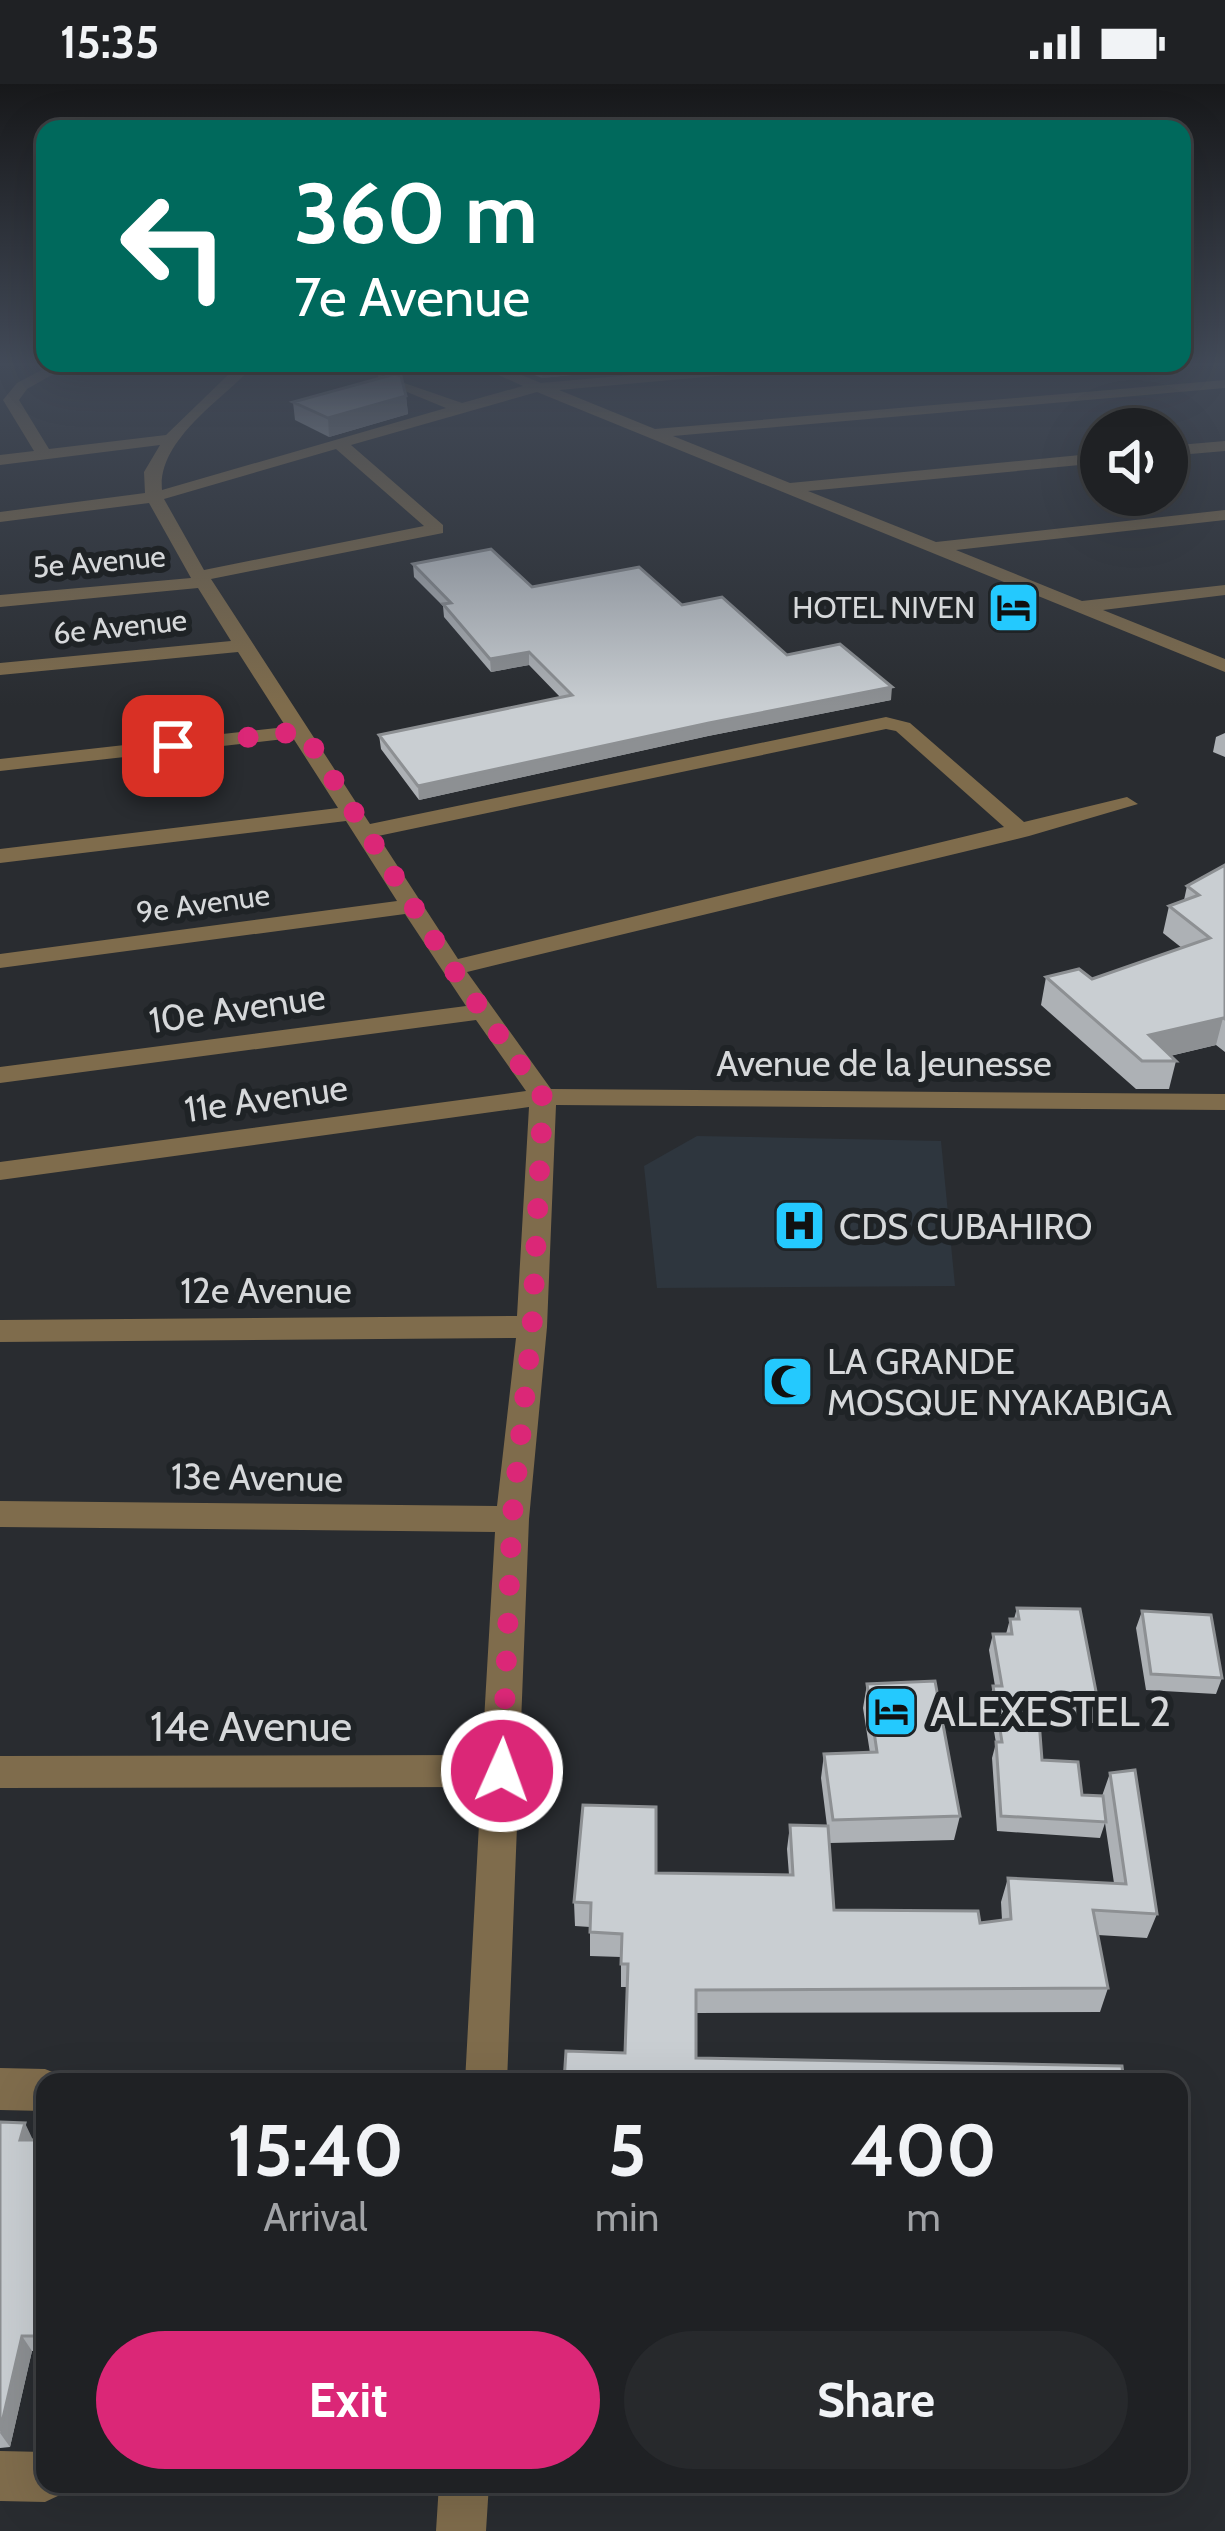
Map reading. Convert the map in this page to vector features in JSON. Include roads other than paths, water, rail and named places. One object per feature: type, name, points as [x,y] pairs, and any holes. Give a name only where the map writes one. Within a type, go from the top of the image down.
[{"type":"street","points":[[152,477],[154,497],[202,579],[452,968],[543,1097],[532,1328],[512,1519],[486,2073]]},
{"type":"street","points":[[0,518],[154,497],[227,477]]},
{"type":"street","name":"5e Avenue","points":[[0,601],[202,579],[437,529],[378,477]]},
{"type":"street","points":[[761,477],[1225,666]]},
{"type":"street","points":[[788,488],[901,477]]},
{"type":"street","points":[[935,547],[1225,515]]},
{"type":"street","points":[[1079,607],[1225,590]]},
{"type":"street","name":"6e Avenue","points":[[0,669],[246,645]]},
{"type":"street","points":[[0,856],[360,823],[886,723],[903,727],[1021,831]]},
{"type":"street","points":[[0,765],[303,731]]},
{"type":"street","points":[[452,968],[1127,804]]},
{"type":"street","name":"9e Avenue","points":[[0,962],[413,906]]},
{"type":"street","name":"10e Avenue","points":[[0,1075],[483,1011]]},
{"type":"street","name":"Avenue de la Jeunesse","points":[[543,1097],[1225,1102]]},
{"type":"street","name":"11e Avenue","points":[[0,1171],[543,1097]]},
{"type":"street","name":"12e Avenue","points":[[0,1331],[532,1328]]},
{"type":"street","name":"13e Avenue","points":[[0,1514],[512,1519]]},
{"type":"street","name":"14e Avenue","points":[[0,1772],[502,1771]]},
{"type":"street","points":[[0,2089],[36,2090]]},
{"type":"street","points":[[0,2476],[36,2477]]},
{"type":"street","points":[[461,2531],[463,2493]]},
{"type":"place","name":"HOTEL NIVEN","points":[[1014,608]]},
{"type":"place","name":"CDS CUBAHIRO","points":[[800,1226]]},
{"type":"place","name":"LA GRANDE MOSQUE NYAKABIGA","points":[[788,1382]]},
{"type":"place","name":"ALEXESTEL 2","points":[[891,1711]]}]
